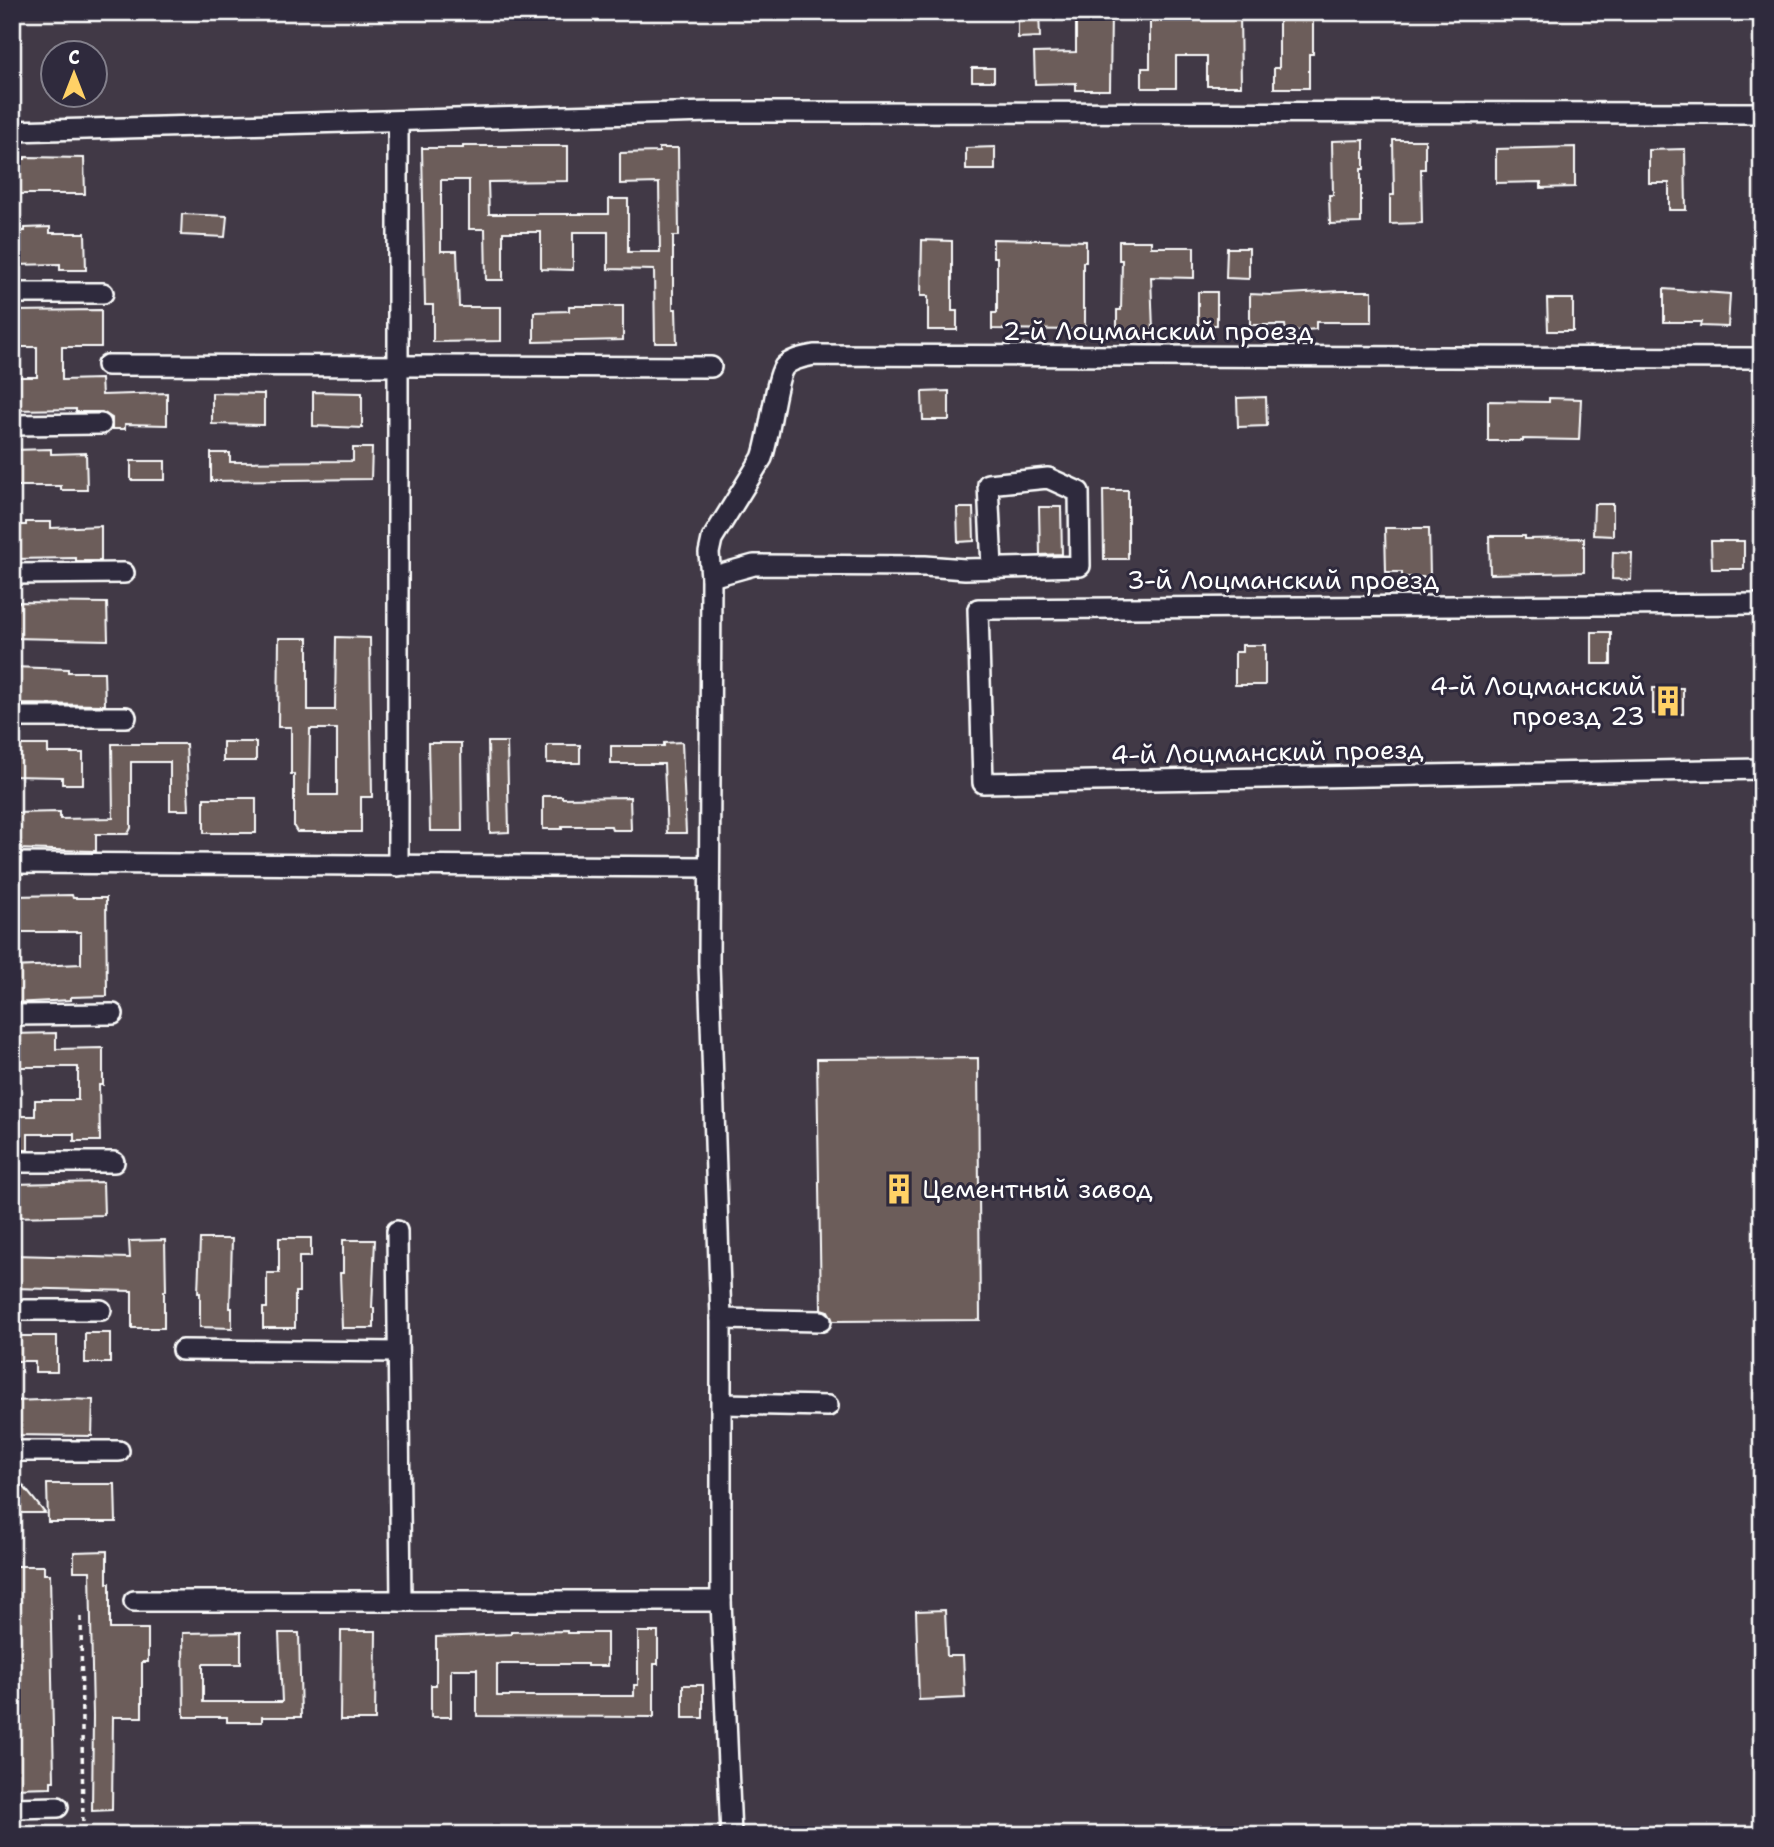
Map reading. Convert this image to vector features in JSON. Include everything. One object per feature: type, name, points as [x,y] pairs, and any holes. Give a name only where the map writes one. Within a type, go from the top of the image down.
[{"type":"street","points":[[12,131],[714,112],[1762,113]]},
{"type":"street","points":[[398,121],[398,866]]},
{"type":"street","points":[[12,292],[103,293]]},
{"type":"street","name":"2-й Лоцманский проезд","points":[[731,1835],[721,1601],[721,1320],[709,963],[709,545],[762,458],[784,368],[797,358],[814,355],[1762,358]]},
{"type":"street","points":[[107,365],[711,367]]},
{"type":"street","points":[[12,425],[102,424]]},
{"type":"street","points":[[711,577],[754,565],[992,567],[1080,566],[1079,492],[1048,478],[988,484],[992,567]]},
{"type":"street","points":[[12,574],[124,573]]},
{"type":"street","name":"3-й Лоцманский проезд","points":[[984,783],[978,608],[1762,604]]},
{"type":"street","points":[[12,717],[126,717]]},
{"type":"street","name":"4-й Лоцманский проезд","points":[[984,783],[1762,769]]},
{"type":"street","points":[[12,863],[709,867]]},
{"type":"street","points":[[12,1015],[113,1014]]},
{"type":"street","points":[[12,1162],[114,1162]]},
{"type":"street","points":[[397,1231],[401,1601]]},
{"type":"street","points":[[12,1310],[101,1310]]},
{"type":"street","points":[[721,1320],[821,1321]]},
{"type":"street","points":[[183,1350],[398,1352]]},
{"type":"street","points":[[722,1404],[828,1406]]},
{"type":"street","points":[[12,1451],[119,1451]]},
{"type":"street","points":[[134,1601],[721,1601]]},
{"type":"street","points":[[12,1808],[58,1807]]},
{"type":"path","points":[[81,1618],[83,1835]]},
{"type":"building","points":[[1018,12],[1039,12],[1040,37],[1018,38]]},
{"type":"building","points":[[1076,12],[1111,12],[1110,90],[1076,90],[1076,83],[1035,84],[1034,53],[1076,52]]},
{"type":"building","points":[[1150,12],[1240,12],[1241,86],[1207,86],[1207,56],[1176,56],[1176,88],[1142,88],[1142,68],[1150,68]]},
{"type":"building","points":[[1279,12],[1313,12],[1313,54],[1309,54],[1309,88],[1274,88],[1274,68],[1279,68]]},
{"type":"building","points":[[972,68],[994,68],[994,81],[972,81]]},
{"type":"building","points":[[1364,140],[1361,223],[1330,224],[1329,195],[1333,195],[1332,141]]},
{"type":"building","points":[[1393,140],[1425,140],[1425,169],[1421,169],[1422,223],[1390,224],[1390,195],[1394,195]]},
{"type":"building","points":[[568,146],[568,181],[488,182],[489,214],[609,214],[609,199],[628,199],[628,252],[660,252],[659,183],[620,184],[620,153],[659,152],[659,148],[678,148],[679,236],[673,236],[673,309],[676,309],[677,343],[655,343],[654,270],[608,269],[608,232],[573,232],[573,270],[541,269],[541,232],[503,232],[503,280],[486,280],[485,229],[469,229],[469,180],[441,180],[441,251],[457,251],[459,307],[501,307],[501,341],[433,342],[433,305],[425,305],[422,148]]},
{"type":"building","points":[[995,147],[995,170],[966,170],[966,148]]},
{"type":"building","points":[[1575,147],[1575,187],[1541,188],[1541,182],[1496,183],[1496,149]]},
{"type":"building","points":[[1685,149],[1686,210],[1669,210],[1669,183],[1649,183],[1649,150]]},
{"type":"building","points":[[84,158],[85,194],[12,194],[12,159]]},
{"type":"building","points":[[182,214],[227,216],[225,237],[181,235]]},
{"type":"building","points":[[50,227],[50,233],[85,233],[86,270],[60,270],[60,264],[12,265],[12,231]]},
{"type":"building","points":[[993,239],[1086,241],[1086,262],[1083,262],[1085,330],[992,329],[992,313],[997,313],[997,257],[993,257]]},
{"type":"building","points":[[922,240],[952,241],[952,311],[957,311],[957,330],[928,330],[928,296],[921,296]]},
{"type":"building","points":[[1119,241],[1151,241],[1151,247],[1194,247],[1194,278],[1151,277],[1153,330],[1117,330],[1117,310],[1121,310],[1122,260],[1119,260]]},
{"type":"building","points":[[1227,248],[1249,248],[1249,279],[1226,278]]},
{"type":"building","points":[[1664,289],[1730,294],[1728,327],[1700,326],[1701,322],[1664,322]]},
{"type":"building","points":[[1372,291],[1372,322],[1316,322],[1316,329],[1286,332],[1285,325],[1250,325],[1250,294]]},
{"type":"building","points":[[1198,292],[1217,292],[1217,325],[1198,325]]},
{"type":"building","points":[[1547,299],[1573,299],[1573,331],[1548,331]]},
{"type":"building","points":[[569,306],[623,306],[623,340],[534,342],[534,312],[569,311]]},
{"type":"building","points":[[101,310],[101,347],[62,347],[62,380],[101,379],[102,395],[167,393],[167,425],[125,424],[125,429],[112,429],[112,418],[102,412],[76,412],[76,409],[12,410],[12,377],[37,377],[37,347],[12,347],[12,311]]},
{"type":"building","points":[[949,391],[949,420],[923,420],[922,392]]},
{"type":"building","points":[[313,392],[362,393],[362,428],[313,426]]},
{"type":"building","points":[[212,393],[264,394],[264,425],[212,424]]},
{"type":"building","points":[[1266,397],[1267,426],[1238,427],[1237,398]]},
{"type":"building","points":[[1549,398],[1581,399],[1579,440],[1488,441],[1488,401],[1549,402]]},
{"type":"building","points":[[353,448],[372,448],[371,479],[211,481],[211,453],[230,453],[230,462],[353,461]]},
{"type":"building","points":[[51,449],[51,454],[86,453],[87,490],[61,490],[61,486],[12,486],[12,450]]},
{"type":"building","points":[[131,461],[165,461],[165,480],[131,480]]},
{"type":"building","points":[[1103,490],[1128,490],[1128,559],[1104,559]]},
{"type":"building","points":[[1594,504],[1613,504],[1613,536],[1593,535]]},
{"type":"building","points":[[1039,507],[1061,507],[1062,554],[1040,555]]},
{"type":"building","points":[[957,508],[973,508],[974,541],[958,542]]},
{"type":"building","points":[[26,522],[51,522],[51,528],[101,526],[101,561],[76,561],[76,558],[12,559],[12,525],[26,525]]},
{"type":"building","points":[[1385,528],[1429,528],[1430,577],[1402,577],[1402,572],[1386,572]]},
{"type":"building","points":[[1489,536],[1525,536],[1525,539],[1584,538],[1584,572],[1490,574]]},
{"type":"building","points":[[1711,541],[1744,541],[1744,569],[1712,569]]},
{"type":"building","points":[[1613,552],[1632,553],[1631,580],[1612,579]]},
{"type":"building","points":[[12,602],[107,603],[108,640],[12,638]]},
{"type":"building","points":[[1592,632],[1611,632],[1611,664],[1592,664]]},
{"type":"building","points":[[336,637],[370,638],[372,797],[361,797],[361,832],[297,832],[294,827],[291,727],[278,727],[279,638],[308,638],[308,710],[335,710]],"holes":[[[310,729],[337,729],[337,795],[309,795]]]},
{"type":"building","points":[[1242,645],[1265,645],[1265,685],[1235,685],[1235,652],[1242,652]]},
{"type":"building","points":[[12,667],[104,672],[105,705],[12,704]]},
{"type":"building","name":"4-й Лоцманский проезд 23","points":[[1653,688],[1683,688],[1683,714],[1653,714]]},
{"type":"building","points":[[223,742],[256,742],[256,761],[223,761]]},
{"type":"building","points":[[488,742],[507,742],[509,832],[490,833]]},
{"type":"building","points":[[682,742],[686,833],[667,833],[664,764],[611,764],[611,746],[664,746],[664,743]]},
{"type":"building","points":[[428,743],[461,743],[462,831],[430,831]]},
{"type":"building","points":[[112,744],[186,744],[189,810],[170,810],[170,762],[131,762],[131,828],[128,834],[96,834],[96,851],[12,849],[12,813],[60,812],[60,819],[113,818]]},
{"type":"building","points":[[12,745],[48,745],[48,753],[83,753],[83,784],[62,784],[62,777],[12,776]]},
{"type":"building","points":[[547,745],[580,745],[580,763],[547,763]]},
{"type":"building","points":[[543,796],[630,797],[631,830],[612,830],[611,826],[562,826],[562,829],[543,829]]},
{"type":"building","points":[[204,798],[256,798],[256,833],[204,833]]},
{"type":"building","points":[[72,895],[73,898],[106,898],[107,996],[12,1003],[12,967],[81,964],[81,932],[12,932],[12,896]]},
{"type":"building","points":[[56,1033],[56,1049],[103,1048],[103,1085],[99,1085],[100,1141],[74,1141],[74,1134],[28,1134],[28,1150],[12,1150],[12,1116],[35,1116],[35,1100],[78,1100],[78,1067],[12,1067],[12,1034]]},
{"type":"building","name":"Цементный завод","points":[[978,1058],[980,1320],[833,1321],[828,1311],[821,1309],[817,1059]]},
{"type":"building","points":[[103,1182],[104,1215],[12,1217],[12,1184]]},
{"type":"building","points":[[279,1238],[311,1238],[311,1257],[299,1257],[295,1328],[263,1328],[263,1308],[267,1308],[267,1273],[279,1273]]},
{"type":"building","points":[[200,1239],[232,1239],[232,1328],[200,1327]]},
{"type":"building","points":[[165,1240],[164,1328],[132,1328],[132,1291],[12,1288],[13,1255],[130,1258],[129,1241]]},
{"type":"building","points":[[343,1240],[375,1240],[372,1308],[374,1328],[342,1328],[340,1273],[343,1273]]},
{"type":"building","points":[[85,1333],[110,1333],[110,1363],[85,1363]]},
{"type":"building","points":[[12,1336],[57,1336],[57,1372],[35,1372],[35,1361],[12,1361]]},
{"type":"building","points":[[93,1400],[92,1436],[12,1435],[12,1401]]},
{"type":"building","points":[[12,1472],[45,1513],[12,1513]]},
{"type":"building","points":[[47,1484],[115,1484],[116,1522],[48,1522]]},
{"type":"building","points":[[107,1551],[110,1629],[148,1629],[148,1662],[142,1662],[142,1717],[113,1717],[112,1810],[92,1811],[90,1571],[74,1571],[74,1552]]},
{"type":"building","points":[[12,1566],[44,1566],[44,1574],[50,1574],[54,1781],[51,1781],[51,1787],[12,1788]]},
{"type":"building","points":[[945,1610],[947,1656],[963,1656],[965,1698],[919,1700],[916,1611]]},
{"type":"building","points":[[341,1631],[376,1631],[375,1720],[340,1720]]},
{"type":"building","points":[[567,1631],[607,1633],[607,1666],[497,1664],[497,1696],[634,1696],[634,1685],[638,1685],[638,1632],[658,1632],[658,1664],[654,1664],[654,1717],[477,1716],[477,1669],[451,1669],[451,1717],[431,1717],[431,1685],[436,1685],[436,1637]]},
{"type":"building","points":[[241,1632],[241,1664],[203,1664],[203,1702],[282,1702],[279,1633],[299,1633],[301,1717],[262,1717],[262,1722],[227,1722],[227,1717],[184,1717],[183,1633]]},
{"type":"building","points":[[683,1685],[703,1685],[703,1718],[683,1718]]},
{"type":"place","name":"4-й Лоцманский проезд 23","points":[[1668,701]]},
{"type":"place","name":"Цементный завод","points":[[899,1189]]}]
